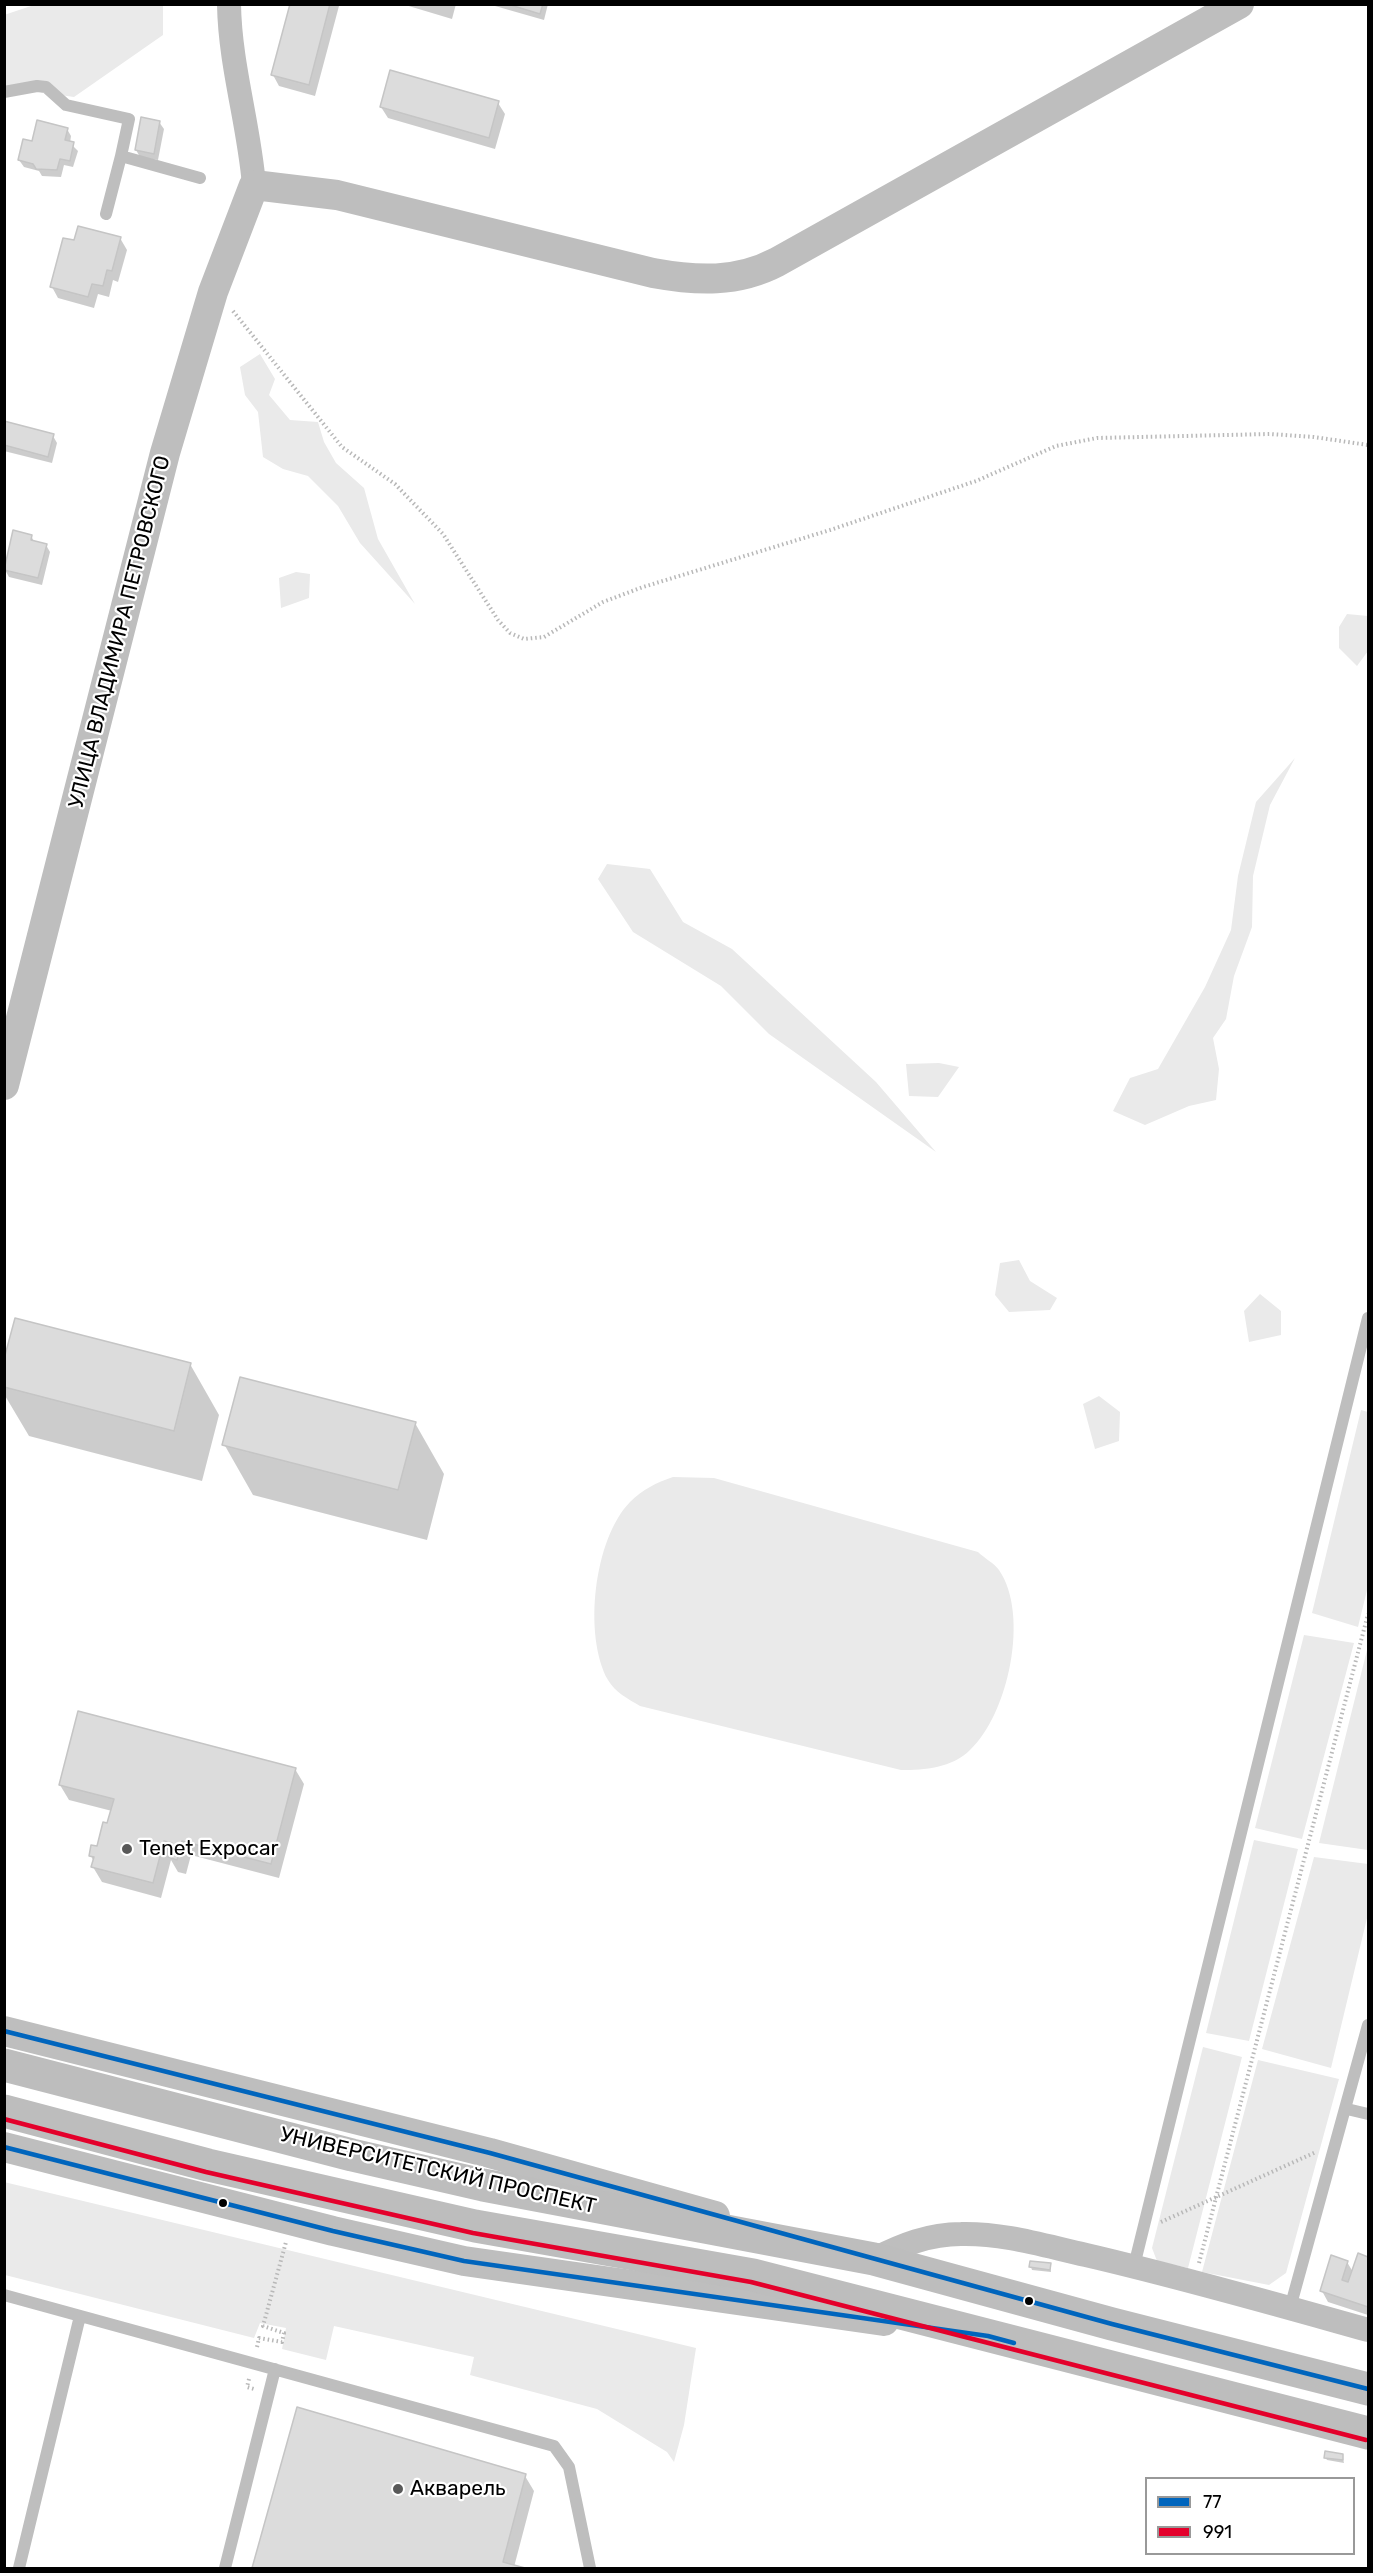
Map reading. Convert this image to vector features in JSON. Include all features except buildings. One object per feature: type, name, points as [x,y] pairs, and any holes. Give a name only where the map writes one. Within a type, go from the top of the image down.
[{"type":"highway","name":"УНИВЕРСИТЕТСКИЙ ПРОСПЕКТ","points":[[4,2065],[352,2155],[483,2185],[874,2259],[1112,2324],[1368,2388]]},
{"type":"highway","name":"УНИВЕРСИТЕТСКИЙ ПРОСПЕКТ","points":[[4,2111],[208,2165],[464,2223],[753,2275],[1368,2433]]},
{"type":"street","points":[[229,4],[233,65],[252,159],[254,185],[337,195],[653,273],[701,279],[744,277],[777,262],[1239,4]]},
{"type":"street","name":"УЛИЦА ВЛАДИМИРА ПЕТРОВСКОГО","points":[[4,1085],[165,453],[213,291],[254,185]]},
{"type":"street","name":"УНИВЕРСИТЕТСКИЙ ПРОСПЕКТ","points":[[4,2031],[490,2153],[874,2259]]},
{"type":"street","points":[[4,2147],[333,2231],[464,2261],[988,2336]]},
{"type":"street","points":[[874,2259],[906,2243],[959,2234],[996,2235],[1134,2266],[1368,2330]]},
{"type":"lane","points":[[4,92],[37,86],[46,87],[66,105],[129,119],[106,214]]},
{"type":"lane","points":[[121,156],[200,178]]},
{"type":"lane","points":[[1134,2266],[1368,1318]]},
{"type":"lane","points":[[1290,2308],[1347,2109],[1368,2025]]},
{"type":"lane","points":[[1347,2109],[1368,2114]]},
{"type":"lane","points":[[4,2295],[554,2446],[568,2467],[590,2568]]},
{"type":"lane","points":[[19,2568],[80,2316]]},
{"type":"lane","points":[[225,2568],[275,2369]]},
{"type":"path","points":[[213,291],[242,320],[342,447],[395,484],[421,508],[443,534],[498,620],[510,633],[524,639],[544,638],[603,602],[643,586],[830,530],[976,481],[1056,446],[1097,438],[1201,438],[1270,434],[1314,437],[1368,445]]},
{"type":"path","points":[[1194,2282],[1368,1614]]},
{"type":"path","points":[[1142,2229],[1338,2141]]},
{"type":"path","points":[[256,2347],[259,2338],[282,2342],[284,2333],[263,2326],[287,2239]]},
{"type":"path","points":[[250,2375],[247,2387],[254,2389]]},
{"type":"shaded area","points":[[34,5],[163,5],[163,35],[74,97],[5,87],[4,15]]},
{"type":"shaded area","points":[[260,354],[275,379],[269,395],[290,420],[318,422],[324,442],[336,463],[364,488],[378,539],[415,604],[360,543],[338,506],[308,476],[283,469],[263,457],[258,412],[245,395],[240,367]]},
{"type":"shaded area","points":[[296,572],[310,574],[309,598],[281,608],[279,578]]},
{"type":"shaded area","points":[[1347,614],[1368,616],[1368,651],[1357,666],[1339,648],[1339,627]]},
{"type":"shaded area","points":[[1295,758],[1270,805],[1253,876],[1252,927],[1234,976],[1226,1019],[1213,1038],[1219,1069],[1216,1100],[1189,1106],[1145,1125],[1113,1111],[1130,1078],[1158,1069],[1205,987],[1231,930],[1238,876],[1256,802]]},
{"type":"shaded area","points":[[607,864],[650,869],[683,922],[732,949],[876,1082],[936,1152],[769,1034],[721,986],[633,932],[598,879]]},
{"type":"shaded area","points":[[939,1063],[959,1067],[938,1097],[909,1096],[906,1064]]},
{"type":"shaded area","points":[[1019,1260],[1030,1281],[1057,1298],[1050,1310],[1009,1312],[995,1295],[1000,1263]]},
{"type":"shaded area","points":[[1260,1294],[1281,1311],[1281,1335],[1249,1342],[1244,1311]]},
{"type":"shaded area","points":[[1099,1396],[1120,1412],[1119,1441],[1095,1449],[1083,1404]]},
{"type":"shaded area","points":[[1361,1410],[1368,1412],[1368,1586],[1358,1627],[1312,1613]]},
{"type":"shaded area","points":[[673,1477],[714,1478],[978,1552],[994,1565],[1008,1589],[1013,1612],[1010,1664],[1004,1690],[995,1713],[983,1734],[970,1750],[947,1764],[901,1770],[640,1706],[618,1692],[608,1680],[600,1661],[596,1638],[594,1614],[601,1563],[608,1539],[618,1518],[630,1502],[650,1487]]},
{"type":"shaded area","points":[[1304,1635],[1354,1643],[1302,1839],[1255,1828]]},
{"type":"shaded area","points":[[1368,1646],[1368,1850],[1319,1843]]},
{"type":"shaded area","points":[[1254,1840],[1298,1849],[1249,2041],[1206,2033]]},
{"type":"shaded area","points":[[1314,1857],[1368,1864],[1368,1914],[1331,2068],[1262,2049]]},
{"type":"shaded area","points":[[1203,2047],[1242,2057],[1188,2268],[1157,2261],[1152,2248]]},
{"type":"shaded area","points":[[1258,2060],[1339,2079],[1286,2273],[1269,2285],[1202,2272]]},
{"type":"shaded area","points":[[4,2182],[696,2348],[684,2425],[674,2462],[667,2452],[597,2409],[470,2375],[474,2357],[334,2326],[326,2360],[282,2349],[286,2328],[260,2323],[254,2338],[5,2275]]},
{"type":"transit line","name":"77","points":[[4,2031],[490,2153],[1112,2324],[1368,2389]]},
{"type":"transit line","name":"991","points":[[4,2119],[206,2172],[473,2233],[751,2282],[1366,2440]]},
{"type":"transit line","name":"77","points":[[4,2147],[333,2231],[464,2261],[988,2336],[1014,2343]]},
{"type":"place","name":"Tenet Expocar","points":[[127,1849]]},
{"type":"place","name":"Акварель","points":[[398,2489]]}]
